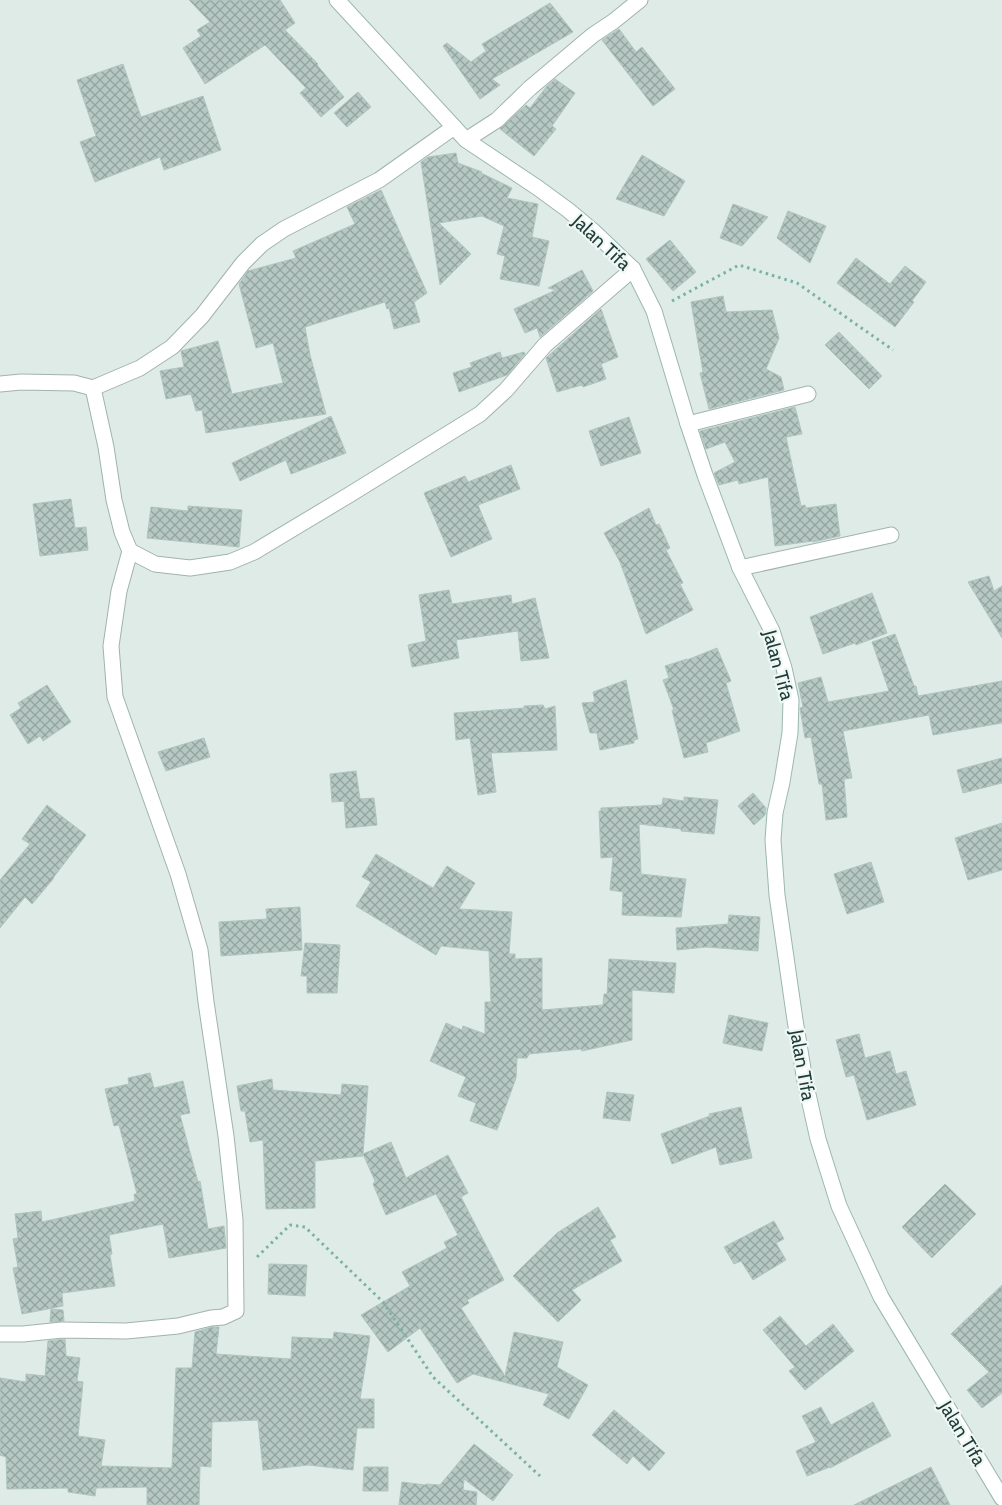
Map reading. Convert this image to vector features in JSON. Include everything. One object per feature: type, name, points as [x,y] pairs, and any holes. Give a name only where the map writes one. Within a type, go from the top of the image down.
[{"type":"street","name":"Jalan Tifa","points":[[337,0],[466,140],[568,210],[633,269],[654,311],[705,475],[740,568],[772,631],[784,668],[791,700],[790,733],[775,813],[773,840],[777,895],[794,1010],[805,1080],[818,1139],[839,1206],[881,1297],[1002,1498]]},
{"type":"street","points":[[466,140],[497,120],[530,88],[593,35],[640,0]]},
{"type":"street","points":[[0,384],[21,382],[74,383],[93,388],[140,368],[172,347],[202,316],[243,264],[262,244],[284,229],[378,180],[454,127]]},
{"type":"street","points":[[130,551],[155,564],[190,568],[230,562],[254,552],[480,414],[506,390],[545,345],[633,269]]},
{"type":"street","points":[[0,1334],[62,1330],[126,1331],[178,1326],[223,1317],[236,1311],[235,1220],[226,1136],[200,950],[178,874],[116,696],[111,646],[119,591],[130,551],[122,532],[114,500],[106,447],[93,388]]},
{"type":"street","points":[[688,424],[808,394]]},
{"type":"street","points":[[740,568],[891,535]]},
{"type":"path","points":[[654,311],[739,266],[797,283],[893,350]]},
{"type":"path","points":[[255,1258],[290,1225],[305,1226],[383,1302],[433,1377],[540,1476]]},
{"type":"building","points":[[189,0],[280,0],[295,23],[285,30],[318,64],[344,97],[321,117],[300,93],[306,88],[265,45],[205,84],[183,48],[201,36],[197,30],[210,22]]},
{"type":"building","points":[[550,3],[573,32],[492,79],[500,85],[480,99],[443,46],[447,43],[471,62],[486,51],[482,44]]},
{"type":"building","points":[[619,29],[636,52],[642,47],[675,89],[653,106],[602,40]]},
{"type":"building","points":[[123,64],[141,117],[203,96],[221,150],[164,170],[160,157],[95,182],[80,142],[96,136],[77,80]]},
{"type":"building","points":[[555,79],[575,93],[552,126],[556,129],[534,156],[500,129],[526,105],[530,108]]},
{"type":"building","points":[[358,92],[371,107],[347,127],[334,113]]},
{"type":"building","points":[[456,153],[458,163],[482,172],[512,188],[507,198],[538,204],[532,237],[549,241],[539,286],[500,279],[505,256],[497,254],[504,226],[482,216],[439,223],[471,254],[440,285],[421,162],[428,157]]},
{"type":"building","points":[[642,155],[685,181],[664,216],[616,199]]},
{"type":"building","points":[[381,190],[427,293],[414,302],[420,322],[394,329],[389,308],[387,309],[385,302],[305,327],[310,355],[326,414],[206,433],[202,410],[196,411],[191,394],[166,399],[160,371],[184,367],[181,351],[218,341],[232,394],[283,383],[273,343],[256,348],[239,284],[248,271],[296,258],[293,251],[355,224],[347,207]]},
{"type":"building","points":[[733,204],[768,217],[742,246],[720,238]]},
{"type":"building","points":[[788,211],[826,226],[810,263],[777,238]]},
{"type":"building","points":[[670,240],[696,272],[673,291],[646,259]]},
{"type":"building","points":[[856,258],[890,284],[905,266],[926,282],[895,327],[837,283]]},
{"type":"building","points":[[582,270],[593,291],[540,337],[537,328],[525,333],[514,309],[556,290],[548,288]]},
{"type":"building","points":[[723,296],[726,312],[772,310],[779,338],[766,369],[781,377],[784,390],[709,409],[700,373],[703,372],[691,302]]},
{"type":"building","points":[[601,309],[618,357],[601,364],[606,379],[583,387],[582,385],[557,392],[546,358]]},
{"type":"building","points":[[839,332],[882,376],[869,389],[825,345]]},
{"type":"building","points":[[500,352],[502,358],[524,352],[525,354],[507,375],[459,392],[453,373],[472,367],[470,363]]},
{"type":"building","points":[[795,407],[802,434],[786,437],[801,506],[805,505],[806,508],[836,504],[840,536],[813,542],[775,546],[768,477],[739,484],[738,480],[719,485],[714,473],[735,462],[725,442],[706,449],[700,431]]},
{"type":"building","points":[[331,416],[346,453],[291,474],[286,460],[240,481],[232,463]]},
{"type":"building","points":[[629,417],[641,453],[601,466],[589,431]]},
{"type":"building","points":[[511,465],[520,489],[478,505],[492,539],[451,557],[424,493],[465,476],[468,482]]},
{"type":"building","points":[[71,499],[75,528],[86,527],[88,550],[40,556],[33,504]]},
{"type":"building","points":[[188,506],[242,510],[239,547],[147,538],[151,507],[188,511]]},
{"type":"building","points":[[649,508],[656,525],[659,524],[670,548],[666,550],[683,583],[680,584],[693,610],[646,634],[620,562],[604,533]]},
{"type":"building","points":[[989,576],[994,591],[1002,586],[1002,638],[968,582]]},
{"type":"building","points":[[449,590],[452,604],[511,595],[512,604],[535,598],[549,658],[521,661],[518,631],[456,640],[459,658],[412,667],[408,645],[426,641],[419,595]]},
{"type":"building","points":[[872,593],[887,633],[856,645],[855,643],[823,654],[810,617]]},
{"type":"building","points":[[895,634],[914,686],[916,686],[918,696],[1002,681],[1002,723],[933,735],[929,715],[843,731],[852,778],[844,779],[847,817],[826,820],[822,784],[819,784],[811,737],[805,738],[800,708],[803,707],[798,683],[821,677],[828,702],[889,691],[872,642]]},
{"type":"building","points":[[717,648],[731,681],[726,683],[740,731],[706,743],[708,752],[684,758],[672,710],[674,710],[663,680],[669,678],[665,666],[687,660]]},
{"type":"building","points":[[626,680],[638,739],[634,740],[634,743],[600,750],[597,733],[590,733],[582,703],[595,702],[593,692]]},
{"type":"building","points":[[47,685],[71,722],[43,741],[40,736],[28,744],[10,715],[21,708],[18,703]]},
{"type":"building","points":[[543,705],[545,709],[555,706],[557,750],[491,753],[496,792],[478,795],[470,738],[456,740],[454,713]]},
{"type":"building","points":[[204,738],[210,757],[166,771],[158,752]]},
{"type":"building","points":[[1002,758],[1002,783],[963,793],[957,770]]},
{"type":"building","points":[[356,771],[360,799],[374,798],[377,825],[346,828],[344,801],[332,802],[330,774]]},
{"type":"building","points":[[753,793],[766,808],[765,815],[754,825],[738,806]]},
{"type":"building","points":[[684,797],[718,800],[714,834],[639,824],[641,874],[686,879],[681,917],[622,915],[623,892],[610,890],[613,857],[601,858],[599,811],[601,811],[601,808],[662,805],[663,798],[684,801]]},
{"type":"building","points":[[47,805],[86,835],[32,904],[25,897],[0,928],[0,880],[30,844],[22,839]]},
{"type":"building","points":[[1002,823],[1002,870],[968,880],[955,838]]},
{"type":"building","points":[[376,854],[433,888],[447,866],[475,883],[459,909],[512,912],[509,954],[515,954],[515,959],[542,958],[542,1010],[603,1005],[604,994],[607,994],[609,959],[676,963],[674,993],[632,990],[632,1040],[582,1051],[581,1049],[529,1054],[527,1058],[517,1058],[516,1078],[497,1130],[470,1121],[476,1103],[458,1096],[466,1077],[430,1061],[446,1023],[462,1030],[463,1026],[485,1034],[485,1002],[491,1002],[489,951],[441,946],[436,955],[356,906],[371,882],[362,877]]},
{"type":"building","points":[[871,862],[884,902],[847,914],[834,874]]},
{"type":"building","points":[[300,907],[302,950],[221,956],[219,922],[267,919],[266,909]]},
{"type":"building","points":[[729,915],[760,917],[758,951],[706,947],[677,950],[676,928],[728,924]]},
{"type":"building","points":[[305,943],[340,945],[337,993],[307,993],[307,976],[301,976]]},
{"type":"building","points":[[729,1015],[768,1023],[762,1051],[723,1043]]},
{"type":"building","points":[[859,1034],[865,1058],[890,1051],[896,1074],[906,1071],[916,1105],[867,1120],[854,1075],[846,1077],[836,1040]]},
{"type":"building","points":[[150,1073],[154,1088],[183,1081],[190,1113],[180,1115],[198,1182],[200,1181],[208,1229],[224,1226],[226,1248],[169,1258],[163,1224],[109,1235],[115,1286],[62,1293],[63,1306],[22,1314],[13,1268],[18,1267],[13,1239],[18,1238],[15,1214],[41,1211],[42,1222],[135,1201],[134,1194],[137,1194],[119,1125],[114,1126],[105,1089],[129,1084],[128,1078]]},
{"type":"building","points":[[272,1079],[273,1090],[341,1095],[342,1084],[368,1086],[363,1156],[315,1161],[315,1208],[266,1209],[263,1140],[250,1142],[245,1111],[241,1111],[237,1086]]},
{"type":"building","points":[[607,1092],[634,1095],[630,1121],[603,1118]]},
{"type":"building","points":[[741,1107],[752,1158],[720,1165],[716,1147],[672,1164],[661,1134],[710,1116],[709,1114]]},
{"type":"building","points":[[391,1142],[406,1178],[448,1155],[468,1193],[461,1197],[504,1280],[467,1300],[469,1303],[461,1308],[505,1376],[514,1332],[563,1342],[557,1367],[588,1385],[569,1419],[543,1405],[549,1394],[473,1374],[457,1383],[420,1328],[388,1352],[361,1315],[410,1286],[402,1272],[447,1248],[444,1242],[458,1235],[436,1194],[386,1215],[373,1184],[375,1181],[363,1154]]},
{"type":"building","points":[[945,1184],[976,1214],[932,1258],[902,1227]]},
{"type":"building","points":[[598,1207],[616,1237],[610,1240],[622,1261],[572,1290],[581,1300],[558,1322],[513,1276],[557,1233]]},
{"type":"building","points":[[774,1221],[784,1239],[776,1243],[786,1260],[753,1280],[741,1261],[734,1264],[724,1247]]},
{"type":"building","points":[[269,1264],[307,1265],[305,1296],[268,1294]]},
{"type":"building","points":[[1002,1285],[1002,1393],[982,1408],[967,1390],[989,1372],[951,1334]]},
{"type":"building","points":[[51,1309],[63,1310],[64,1321],[50,1322]]},
{"type":"building","points":[[780,1316],[806,1346],[833,1324],[854,1351],[805,1390],[789,1371],[795,1367],[763,1330]]},
{"type":"building","points":[[219,1327],[216,1354],[291,1359],[292,1337],[333,1339],[334,1332],[370,1336],[360,1399],[374,1399],[374,1428],[357,1428],[353,1470],[308,1465],[263,1470],[258,1420],[212,1422],[211,1467],[200,1466],[199,1505],[147,1505],[147,1487],[96,1488],[95,1496],[68,1492],[68,1488],[7,1489],[6,1457],[0,1455],[0,1378],[26,1382],[26,1374],[45,1376],[48,1341],[65,1339],[66,1356],[80,1358],[77,1381],[83,1382],[78,1436],[105,1440],[101,1466],[172,1468],[176,1368],[192,1368],[195,1332]]},
{"type":"building","points":[[873,1402],[891,1436],[830,1468],[807,1476],[796,1451],[816,1442],[802,1416],[821,1407],[831,1425]]},
{"type":"building","points":[[614,1410],[665,1453],[649,1471],[633,1456],[627,1464],[592,1435]]},
{"type":"building","points":[[474,1444],[513,1475],[493,1501],[464,1479],[463,1490],[477,1492],[476,1505],[399,1505],[402,1482],[440,1485]]},
{"type":"building","points":[[364,1467],[388,1467],[388,1491],[363,1491]]},
{"type":"building","points":[[931,1467],[950,1505],[854,1505]]}]
